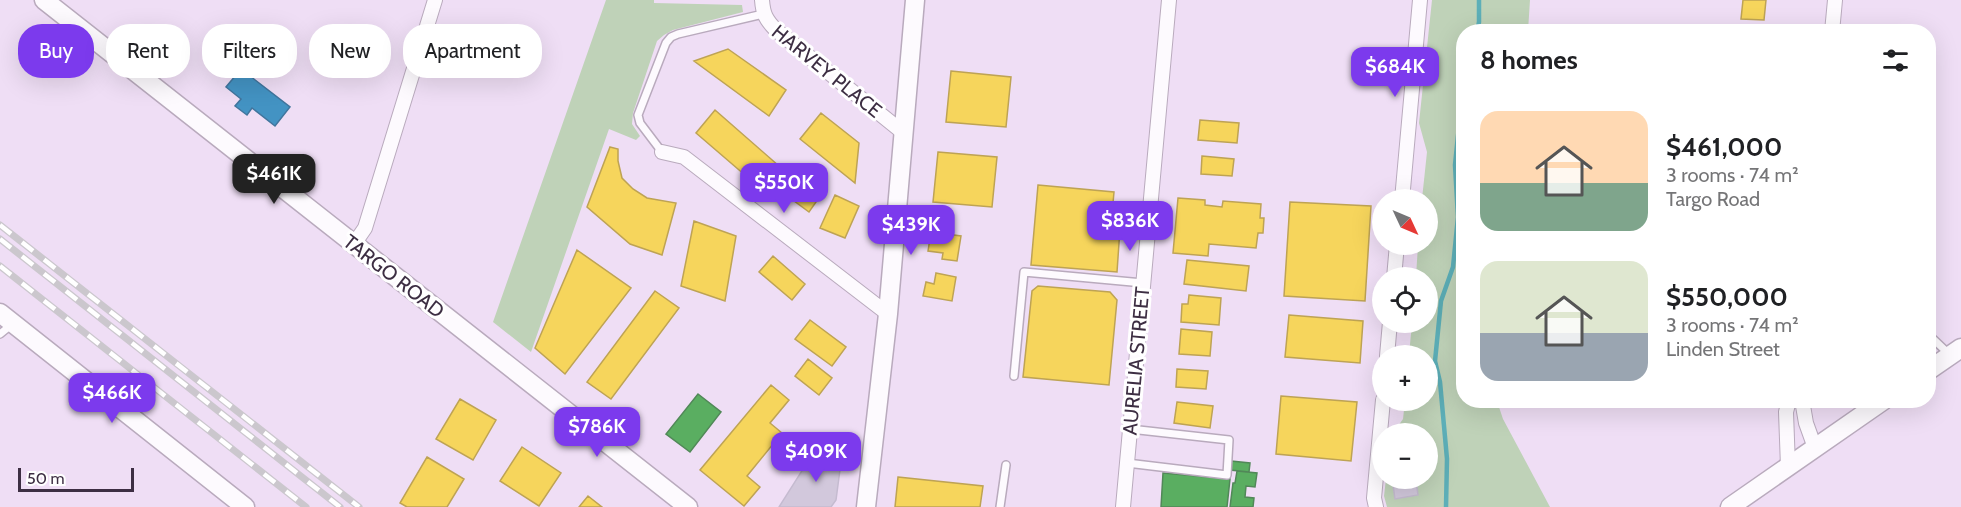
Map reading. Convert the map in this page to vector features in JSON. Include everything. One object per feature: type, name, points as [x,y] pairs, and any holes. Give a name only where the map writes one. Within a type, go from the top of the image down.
[{"type":"main road","name":"TARGO ROAD","points":[[44,0],[688,507]]},
{"type":"main road","points":[[866,507],[888,314],[915,0]]},
{"type":"main road","points":[[4,324],[245,507]]},
{"type":"main road","points":[[1936,365],[1956,352]]},
{"type":"main road","points":[[1730,507],[1871,408]]},
{"type":"street","points":[[354,244],[365,228],[435,0]]},
{"type":"street","name":"AURELIA STREET","points":[[1123,507],[1169,0]]},
{"type":"street","points":[[1402,189],[1420,0]]},
{"type":"street","points":[[1833,24],[1835,0]]},
{"type":"street","name":"HARVEY PLACE","points":[[763,7],[767,21],[776,30],[905,134]]},
{"type":"street","points":[[662,152],[684,157],[888,314]]},
{"type":"street","points":[[1787,408],[1788,467]]},
{"type":"street","points":[[1803,408],[1815,448]]},
{"type":"street","points":[[1376,507],[1374,498],[1382,411]]},
{"type":"lane","points":[[662,152],[640,123],[639,115],[666,43],[678,34],[763,7]]},
{"type":"lane","points":[[1014,376],[1024,272],[1143,284]]},
{"type":"lane","points":[[1936,339],[1956,352]]},
{"type":"lane","points":[[1127,463],[1227,475],[1229,440],[1130,429]]},
{"type":"lane","points":[[1000,507],[1006,465]]},
{"type":"green space","points":[[606,0],[742,5],[743,12],[673,30],[657,41],[633,113],[632,124],[640,136],[636,140],[609,129],[531,352],[493,322]]},
{"type":"green space","points":[[1432,0],[1530,0],[1528,24],[1456,24],[1456,408],[1499,408],[1550,507],[1387,507],[1385,489],[1438,489],[1438,423],[1400,423],[1404,411],[1438,411],[1438,345],[1410,345],[1411,333],[1438,333],[1438,267],[1417,267],[1417,255],[1438,255],[1438,189],[1423,189],[1427,152],[1419,123]]},
{"type":"building: Homes","points":[[1743,0],[1766,0],[1764,20],[1741,19]]},
{"type":"building: Homes","points":[[728,49],[786,90],[769,116],[694,61]]},
{"type":"building: Homes","points":[[951,71],[1011,77],[1006,127],[946,122]]},
{"type":"building: Homes","points":[[715,110],[779,166],[760,188],[696,133]]},
{"type":"building: Homes","points":[[821,113],[859,143],[855,183],[800,139]]},
{"type":"building: Homes","points":[[1200,120],[1239,123],[1237,143],[1198,140]]},
{"type":"building: Homes","points":[[610,147],[618,149],[622,178],[633,189],[647,198],[676,203],[662,255],[630,244],[587,207]]},
{"type":"building: Homes","points":[[938,152],[997,157],[992,207],[933,202]]},
{"type":"building: Homes","points":[[1202,156],[1234,159],[1232,176],[1201,174]]},
{"type":"building: Homes","points":[[791,172],[821,195],[809,212],[778,189]]},
{"type":"building: Homes","points":[[1038,185],[1114,192],[1112,214],[1121,214],[1117,272],[1031,265]]},
{"type":"building: Homes","points":[[835,195],[859,206],[845,238],[820,228]]},
{"type":"building: Homes","points":[[1178,198],[1205,200],[1205,205],[1222,207],[1223,201],[1261,204],[1260,218],[1264,218],[1263,233],[1258,233],[1256,248],[1209,244],[1208,256],[1173,253]]},
{"type":"building: Homes","points":[[1290,202],[1371,206],[1365,301],[1284,296]]},
{"type":"building: Homes","points":[[694,221],[736,236],[725,301],[681,286]]},
{"type":"building: Homes","points":[[931,232],[961,236],[957,261],[942,259],[943,253],[928,251]]},
{"type":"building: Homes","points":[[577,250],[631,288],[565,374],[535,348]]},
{"type":"building: Homes","points":[[773,256],[805,284],[792,300],[759,272]]},
{"type":"building: Homes","points":[[1187,260],[1249,266],[1246,291],[1184,284]]},
{"type":"building: Homes","points":[[936,273],[956,277],[952,301],[923,296],[926,282],[934,284]]},
{"type":"building: Homes","points":[[1038,286],[1110,292],[1117,300],[1109,385],[1023,377],[1032,291]]},
{"type":"building: Homes","points":[[655,291],[679,308],[611,399],[587,382]]},
{"type":"building: Homes","points":[[1189,295],[1221,298],[1219,325],[1181,322],[1182,304],[1188,304]]},
{"type":"building: Homes","points":[[1289,315],[1363,321],[1360,363],[1285,357]]},
{"type":"building: Homes","points":[[810,320],[846,347],[832,366],[795,339]]},
{"type":"building: Homes","points":[[1181,329],[1212,332],[1210,356],[1179,354]]},
{"type":"building: Homes","points":[[808,359],[832,378],[819,395],[795,376]]},
{"type":"building: Homes","points":[[1177,369],[1208,371],[1206,389],[1176,387]]},
{"type":"building: Homes","points":[[771,385],[789,400],[770,423],[782,433],[747,476],[760,487],[744,506],[700,470]]},
{"type":"building: Homes","points":[[1281,396],[1357,402],[1351,461],[1276,454]]},
{"type":"building: Homes","points":[[460,399],[496,420],[473,460],[436,439]]},
{"type":"building: Homes","points":[[1177,402],[1213,406],[1210,428],[1174,423]]},
{"type":"building: Homes","points":[[522,447],[561,473],[539,506],[500,481]]},
{"type":"building: Homes","points":[[427,457],[464,479],[447,507],[407,507],[400,503]]},
{"type":"building: Homes","points":[[898,477],[983,486],[980,507],[895,507]]},
{"type":"building: Homes","points":[[588,496],[602,507],[579,507]]},
{"type":"building: Schools","points":[[234,78],[253,78],[290,107],[275,126],[252,108],[247,115],[235,106],[241,99],[226,87]]},
{"type":"building: Public","points":[[698,394],[721,412],[690,452],[666,434]]},
{"type":"building: Public","points":[[1231,461],[1250,463],[1249,472],[1230,470]]},
{"type":"building: Public","points":[[1237,471],[1257,473],[1255,487],[1246,486],[1245,497],[1254,498],[1253,507],[1230,507]]},
{"type":"building: Public","points":[[1163,473],[1230,479],[1227,507],[1161,507]]},
{"type":"building: Other","points":[[817,447],[841,462],[836,500],[831,507],[779,507]]},
{"type":"building: Other","points":[[1394,489],[1417,489],[1418,495],[1395,499]]},
{"type":"waterway","points":[[1479,0],[1479,24]]},
{"type":"waterway","points":[[1456,155],[1456,182]]},
{"type":"waterway","points":[[1446,507],[1447,459],[1440,382],[1435,361],[1441,301],[1453,267],[1456,237]]},
{"type":"railway","points":[[0,225],[359,507]]},
{"type":"railway","points":[[0,239],[340,507]]},
{"type":"railway","points":[[0,266],[306,507]]}]
